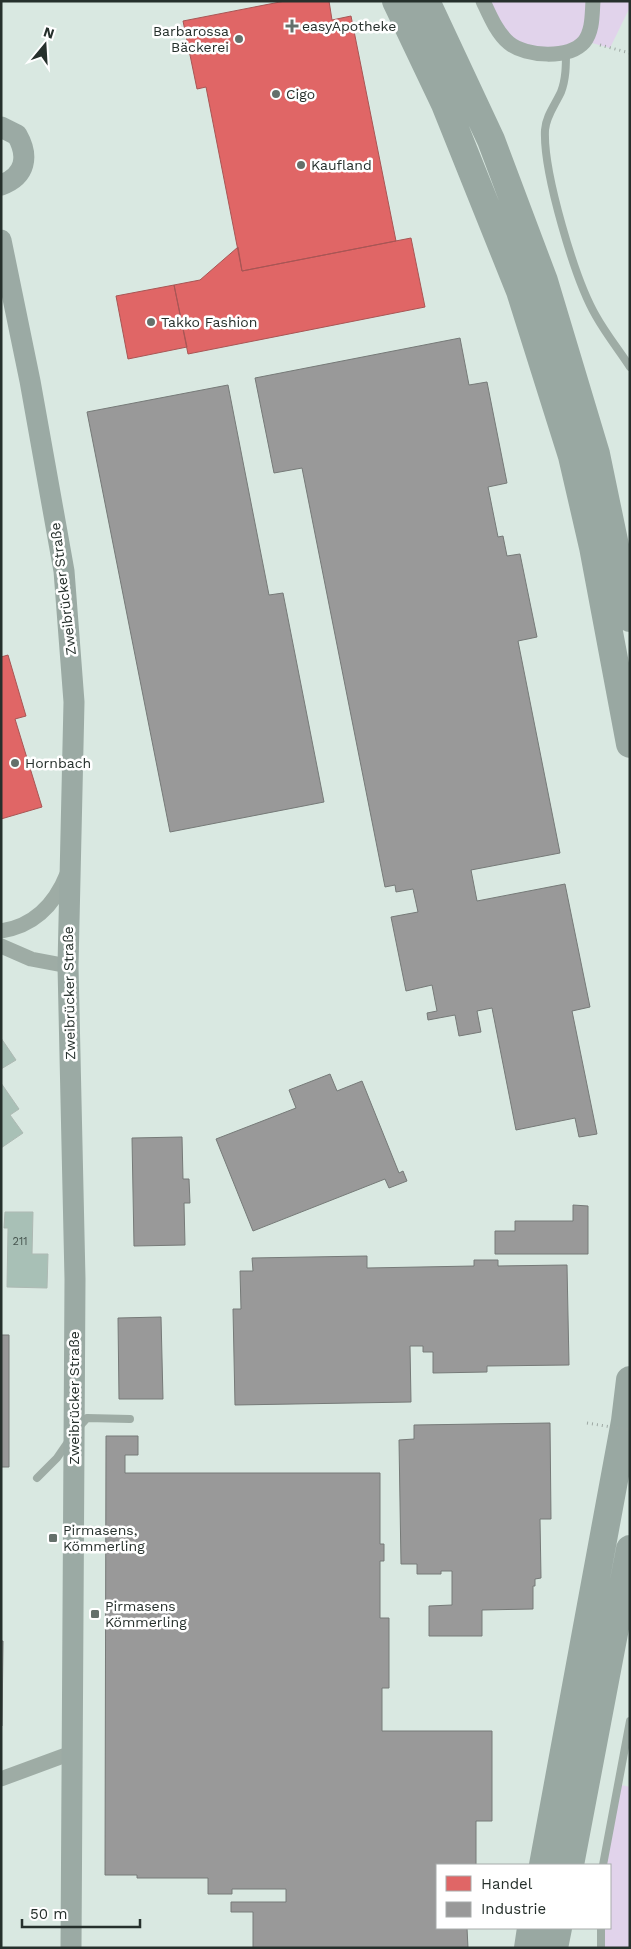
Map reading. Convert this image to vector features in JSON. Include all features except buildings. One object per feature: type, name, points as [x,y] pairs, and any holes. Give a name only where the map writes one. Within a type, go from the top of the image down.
[{"type":"highway","points":[[396,1],[445,104],[520,291],[572,456],[593,547],[630,744]]},
{"type":"highway","points":[[426,1],[491,140],[544,281],[596,454],[630,618]]},
{"type":"highway","points":[[543,1864],[625,1421],[630,1380]]},
{"type":"highway","points":[[570,1864],[630,1550]]},
{"type":"highway","points":[[528,1948],[531,1929]]},
{"type":"highway","points":[[554,1948],[558,1929]]},
{"type":"street","points":[[483,1],[495,26],[509,43],[520,50],[542,55],[574,50],[585,41],[591,28],[593,1]]},
{"type":"street","points":[[1,128],[17,135],[25,153],[22,170],[16,177],[1,185]]},
{"type":"street","name":"Zweibrücker Straße","points":[[1,240],[30,381],[64,571],[74,702],[68,966],[75,1279],[74,1752],[71,1948]]},
{"type":"street","points":[[1,931],[18,926],[39,916],[55,897],[69,868]]},
{"type":"street","points":[[1,946],[30,959],[68,966]]},
{"type":"street","points":[[1,1779],[74,1752]]},
{"type":"lane","points":[[566,51],[565,78],[545,128],[546,151],[560,216],[578,274],[595,315],[630,367]]},
{"type":"lane","points":[[37,1478],[58,1458],[74,1433],[88,1418],[130,1419]]},
{"type":"lane","points":[[603,1864],[630,1721]]},
{"type":"lane","points":[[600,1948],[601,1929]]},
{"type":"path","points":[[585,41],[630,53]]},
{"type":"path","points":[[587,1423],[630,1430]]},
{"type":"shaded area","points":[[483,1],[630,1],[630,7],[610,48],[585,41],[574,50],[521,50]]},
{"type":"shaded area","points":[[617,1784],[630,1787],[630,1948],[601,1948],[601,1929],[611,1929],[611,1864],[603,1864]]},
{"type":"place","name":"easyApotheke","points":[[292,26]]},
{"type":"place","name":"Barbarossa Bäckerei","points":[[239,39]]},
{"type":"place","name":"Cigo","points":[[276,94]]},
{"type":"place","name":"Kaufland","points":[[301,165]]},
{"type":"place","name":"Takko Fashion","points":[[151,322]]},
{"type":"place","name":"Hornbach","points":[[15,763]]},
{"type":"place","name":"Pirmasens, Kömmerling","points":[[53,1538]]},
{"type":"place","name":"Pirmasens Kömmerling","points":[[95,1614]]}]
